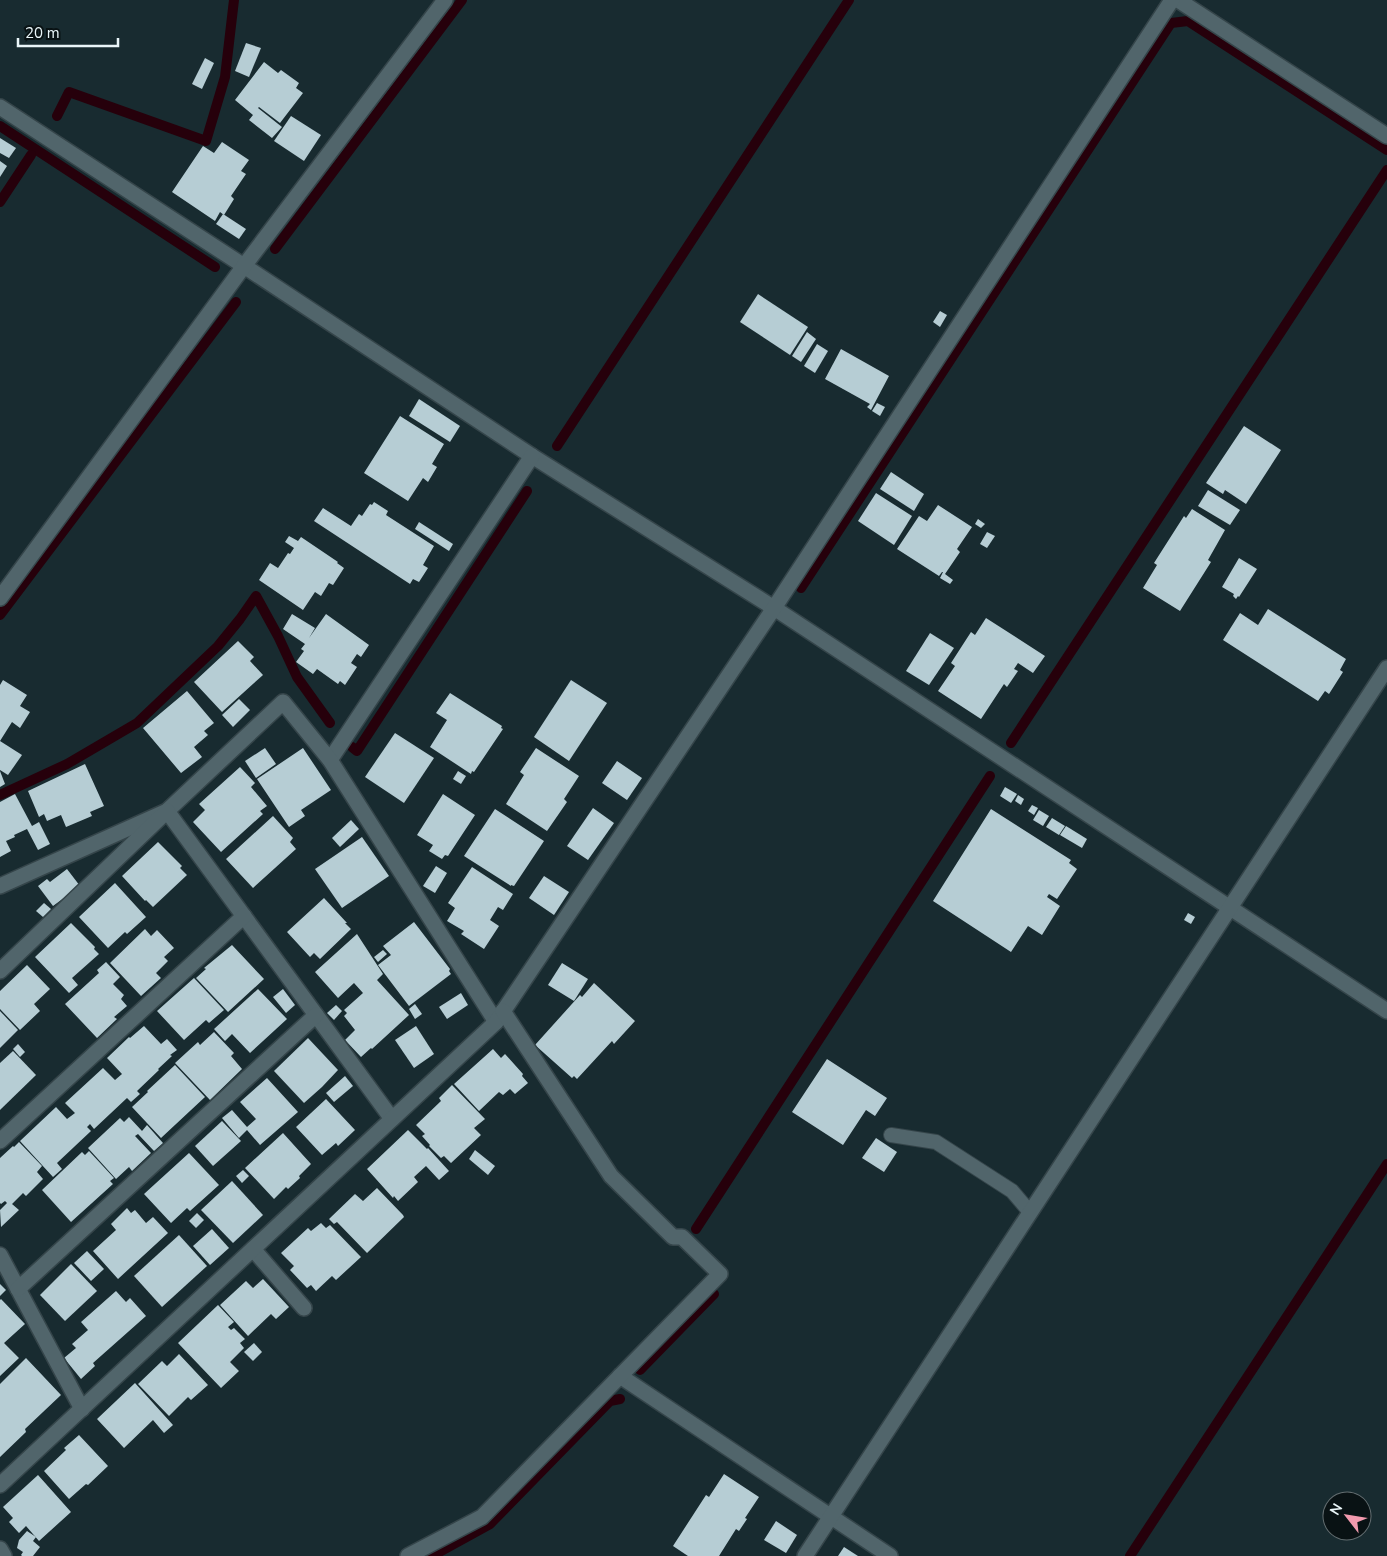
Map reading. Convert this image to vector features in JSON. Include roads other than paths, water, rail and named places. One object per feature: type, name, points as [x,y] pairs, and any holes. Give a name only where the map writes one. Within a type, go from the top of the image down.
[{"type":"street","points":[[0,598],[244,266],[445,0]]},
{"type":"street","points":[[0,1486],[500,1016],[774,608],[1172,0]]},
{"type":"street","points":[[1178,0],[1387,136]]},
{"type":"street","points":[[0,107],[532,456],[774,608],[1387,1011]]},
{"type":"street","points":[[330,760],[532,456]]},
{"type":"street","points":[[805,1556],[1387,668]]},
{"type":"street","points":[[0,971],[166,811],[283,702],[330,760],[500,1016],[611,1176],[673,1237],[682,1237],[720,1274],[482,1517],[408,1556]]},
{"type":"street","points":[[0,886],[166,811]]},
{"type":"street","points":[[166,811],[392,1119]]},
{"type":"street","points":[[0,1141],[244,916]]},
{"type":"street","points":[[18,1289],[316,1015]]},
{"type":"street","points":[[253,1249],[304,1308]]},
{"type":"street","points":[[0,1255],[82,1409]]},
{"type":"street","points":[[620,1376],[890,1556]]},
{"type":"street","points":[[0,1549],[4,1556]]},
{"type":"lane","points":[[892,1136],[936,1142],[1012,1191],[1029,1212]]},
{"type":"waterway","points":[[57,116],[69,92],[206,141],[225,77],[234,0]]},
{"type":"waterway","points":[[275,249],[462,0]]},
{"type":"waterway","points":[[557,446],[849,0]]},
{"type":"waterway","points":[[801,588],[1171,23],[1188,21],[1387,150]]},
{"type":"waterway","points":[[0,126],[215,267]]},
{"type":"waterway","points":[[0,202],[31,155]]},
{"type":"waterway","points":[[1011,743],[1387,170]]},
{"type":"waterway","points":[[0,615],[236,302]]},
{"type":"waterway","points":[[352,747],[357,751],[527,491]]},
{"type":"waterway","points":[[0,795],[67,764],[137,723],[218,646],[256,596],[278,636],[297,677],[330,723]]},
{"type":"waterway","points":[[696,1229],[990,776]]},
{"type":"waterway","points":[[1130,1556],[1387,1164]]},
{"type":"waterway","points":[[640,1370],[714,1294]]},
{"type":"waterway","points":[[432,1556],[490,1524],[610,1401],[620,1399]]}]
